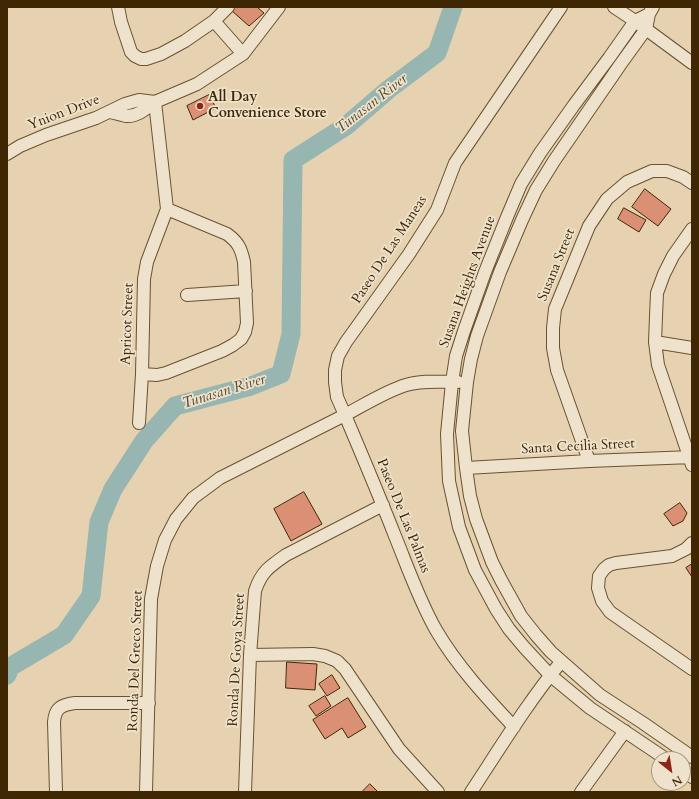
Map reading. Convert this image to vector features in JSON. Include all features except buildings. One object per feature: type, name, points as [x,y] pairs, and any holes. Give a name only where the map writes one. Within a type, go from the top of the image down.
[{"type":"street","points":[[118,7],[131,52],[135,56],[146,59],[162,54],[185,41],[214,22],[228,7]]},
{"type":"street","points":[[110,112],[127,116],[135,115],[143,112],[155,102],[197,84],[243,54],[278,7]]},
{"type":"street","name":"Paseo De Las Maneas","points":[[345,415],[337,397],[335,382],[335,370],[338,356],[346,342],[409,254],[437,210],[455,163],[561,7]]},
{"type":"street","points":[[614,7],[635,20],[692,63]]},
{"type":"street","name":"Susana Heights Avenue","points":[[651,10],[635,20],[557,129],[521,184],[488,265],[456,356],[447,434],[449,481],[459,527],[475,570],[496,609],[509,629],[550,675],[590,708],[654,751]]},
{"type":"street","name":"Susana Heights Avenue","points":[[651,10],[646,29],[584,115],[554,161],[536,190],[522,220],[497,280],[477,336],[467,382],[462,431],[470,496],[476,519],[492,562],[521,616],[551,652],[600,695],[692,757]]},
{"type":"street","points":[[214,22],[243,54]]},
{"type":"street","name":"Ynion Drive","points":[[7,154],[26,143],[96,118],[125,104],[139,100],[155,102]]},
{"type":"street","name":"Apricot Street","points":[[155,102],[167,209],[147,262],[144,279],[142,374],[157,375],[166,373],[222,351],[241,339],[245,332],[247,323],[244,262],[239,245],[227,234],[167,209]]},
{"type":"street","name":"Susana Street","points":[[589,461],[557,370],[553,348],[555,309],[589,226],[607,200],[627,182],[652,171],[667,171],[683,177],[692,183]]},
{"type":"street","points":[[691,460],[658,365],[656,316],[657,293],[664,274],[673,256],[692,229]]},
{"type":"street","points":[[187,295],[246,291]]},
{"type":"street","points":[[656,342],[692,348]]},
{"type":"street","points":[[140,423],[142,374]]},
{"type":"street","points":[[345,415],[407,385],[423,382],[467,382]]},
{"type":"street","name":"Paseo De Las Palmas","points":[[345,415],[383,505],[422,604],[452,654],[514,728]]},
{"type":"street","name":"Ronda Del Greco Street","points":[[146,792],[151,599],[156,566],[165,540],[176,519],[193,498],[220,478],[345,415]]},
{"type":"street","name":"Santa Cecilia Street","points":[[466,468],[589,461],[691,460]]},
{"type":"street","name":"Ronda De Goya Street","points":[[245,792],[250,655],[255,591],[258,582],[262,574],[271,565],[286,555],[383,505]]},
{"type":"street","points":[[692,543],[686,549],[672,556],[633,560],[610,565],[604,569],[599,576],[598,588],[602,600],[610,612],[692,669]]},
{"type":"street","points":[[250,655],[313,654],[325,656],[337,661],[345,669],[399,749],[438,792]]},
{"type":"street","points":[[471,792],[550,675],[561,662]]},
{"type":"street","points":[[56,792],[54,715],[58,708],[67,704],[75,703],[149,702]]},
{"type":"street","points":[[581,792],[625,731]]},
{"type":"waterway","name":"Tunasan River","points":[[7,675],[10,667],[64,635],[91,596],[99,522],[113,489],[144,441],[175,406],[251,386],[281,374],[291,334],[293,160],[346,126],[389,89],[437,53],[453,7]]},
{"type":"place","name":"All Day Convenience Store","points":[[200,106]]}]
